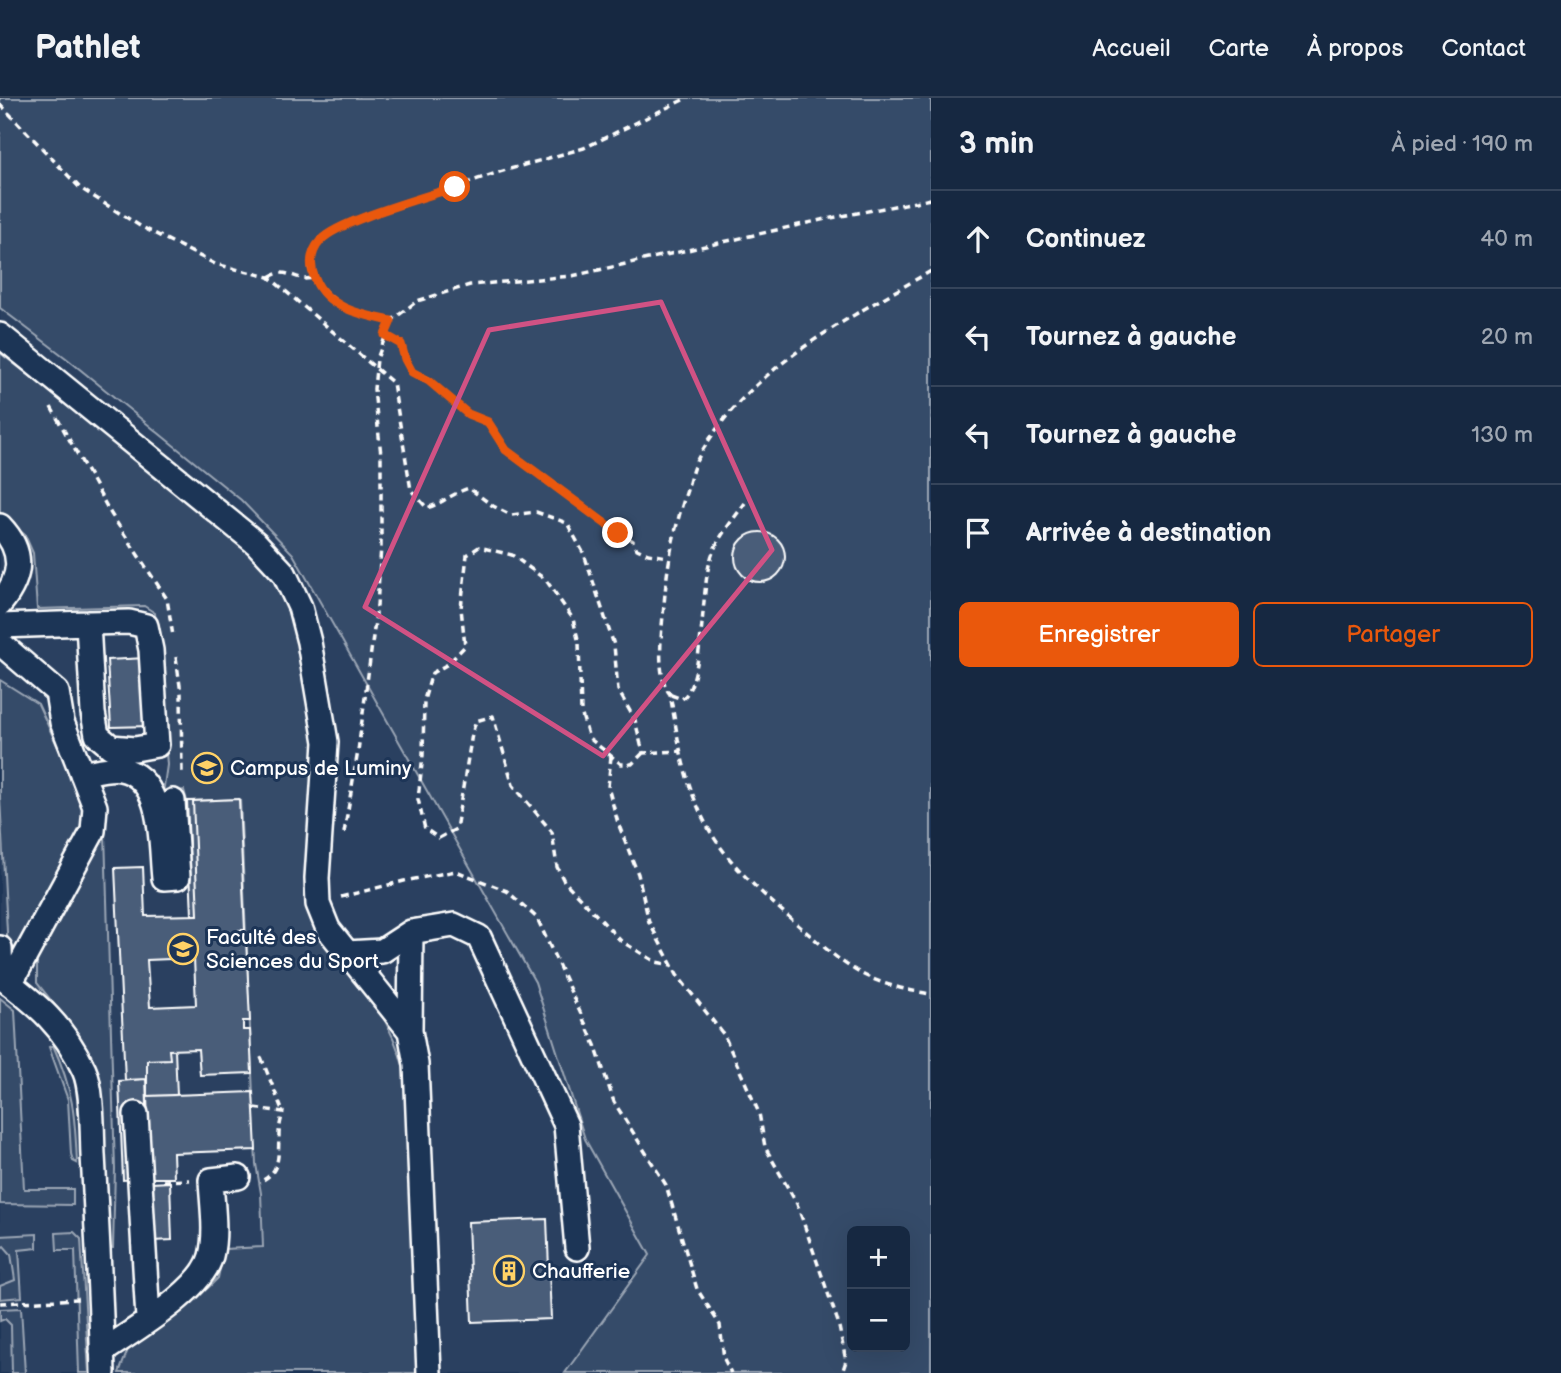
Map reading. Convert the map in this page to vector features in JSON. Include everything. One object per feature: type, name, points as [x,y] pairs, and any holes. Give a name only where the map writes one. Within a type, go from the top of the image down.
[{"type":"street","points":[[0,335],[256,543],[284,573],[300,607],[309,642],[326,742],[317,878],[318,904],[328,929],[410,1031]]},
{"type":"street","points":[[0,526],[17,549],[17,570],[13,587],[0,604]]},
{"type":"street","points":[[0,626],[88,623],[129,622],[146,626],[151,650],[157,745],[135,749],[111,747],[97,735],[93,713],[88,623]]},
{"type":"street","points":[[0,643],[57,692],[62,722],[95,807],[93,831],[4,979]]},
{"type":"street","points":[[82,774],[120,769],[141,778],[155,798],[164,878],[178,877],[173,801]]},
{"type":"street","points":[[347,953],[382,951],[411,932],[454,925],[479,937],[566,1125],[577,1248]]},
{"type":"street","points":[[411,932],[410,1031],[416,1065],[429,1373]]},
{"type":"street","points":[[0,948],[4,979],[37,1003],[60,1028],[86,1072],[97,1215],[103,1363]]},
{"type":"street","points":[[136,1114],[148,1319]]},
{"type":"street","points":[[103,1363],[148,1319],[178,1298],[206,1270],[213,1242],[211,1180],[238,1177]]},
{"type":"path","points":[[391,321],[352,312],[317,285],[310,268],[313,251],[323,238],[351,222],[496,173],[584,148],[687,98]]},
{"type":"path","points":[[0,104],[80,188],[140,226],[215,264],[269,277],[393,383],[411,490],[427,508],[443,502],[453,493],[469,488],[493,506],[512,515],[536,512],[567,523],[584,554],[614,645],[618,690],[635,720],[643,753]]},
{"type":"path","points":[[343,840],[377,606],[381,546],[381,455],[374,389],[376,368],[391,321],[417,301],[470,285],[584,273],[821,220],[931,199]]},
{"type":"path","points":[[745,503],[711,557],[691,687],[688,695],[682,699],[670,694],[665,688],[662,679],[661,639],[668,557],[696,462],[720,424],[743,397],[785,360],[835,326],[931,271]]},
{"type":"path","points":[[269,277],[276,273],[291,273],[301,279],[314,278]]},
{"type":"path","points":[[385,335],[401,344],[412,372],[429,381],[468,414],[488,422],[506,450],[565,495],[633,541],[637,549],[668,557]]},
{"type":"path","points":[[51,406],[111,514],[167,599],[173,639]]},
{"type":"path","points":[[671,965],[656,962],[621,941],[564,881],[557,867],[552,832],[513,785],[493,716],[476,721],[456,828],[439,838],[425,828],[418,799],[423,755],[424,700],[432,673],[449,664],[465,646],[461,608],[467,555],[479,547],[512,555],[546,580],[573,619],[579,643],[581,712],[589,738],[621,764],[632,764],[643,753],[681,751]]},
{"type":"path","points":[[175,653],[181,693],[182,774]]},
{"type":"path","points":[[670,694],[687,777],[703,819],[724,852],[745,876],[820,944],[860,973],[905,989],[931,994]]},
{"type":"path","points":[[611,756],[607,787],[638,874],[649,922],[677,975],[724,1035],[759,1113],[765,1147],[797,1204],[838,1322],[846,1361],[842,1373]]},
{"type":"path","points":[[328,929],[333,899],[456,871],[508,891],[537,918],[595,1045],[614,1102],[666,1185],[697,1289],[720,1325],[724,1359],[731,1373]]},
{"type":"path","points":[[238,1177],[260,1182],[276,1169],[279,1154],[279,1131],[283,1112],[261,1057]]},
{"type":"path","points":[[254,1108],[283,1112]]},
{"type":"path","points":[[139,1182],[211,1180]]},
{"type":"path","points":[[0,1303],[87,1298]]},
{"type":"highlighted area","points":[[661,302],[772,550],[603,756],[365,607],[489,330]]},
{"type":"shaded area","points":[[0,98],[931,98],[931,1373],[565,1373],[650,1255],[585,1139],[535,982],[293,554],[241,500],[0,308]]},
{"type":"shaded area","name":"Campus de Luminy","points":[[0,308],[241,500],[293,554],[535,982],[585,1139],[650,1255],[565,1373],[0,1373]]},
{"type":"shaded area","points":[[0,353],[156,472],[266,565],[290,610],[304,659],[315,732],[308,907],[318,929],[377,1007],[394,1039],[405,1072],[418,1373],[119,1373],[129,1347],[218,1278],[224,1249],[263,1247],[261,1193],[256,1164],[240,799],[187,801],[184,790],[163,793],[167,765],[155,613],[144,606],[37,609],[33,553],[25,535],[0,515]]},
{"type":"shaded area","points":[[0,680],[38,704],[82,799],[84,824],[9,970],[0,797]]},
{"type":"shaded area","points":[[105,833],[115,1169],[113,1248],[108,1248],[80,1042],[63,1015],[37,983],[37,959]]},
{"type":"shaded area","points":[[0,998],[15,1010],[24,1189],[73,1189],[73,1205],[0,1204]]},
{"type":"shaded area","points":[[53,1045],[72,1102],[77,1163],[73,1161],[71,1154],[68,1100],[49,1047]]},
{"type":"shaded area","points":[[74,1232],[81,1239],[89,1373],[79,1373],[75,1250],[57,1250],[56,1233]]},
{"type":"shaded area","points":[[37,1234],[37,1248],[19,1250],[22,1297],[0,1299],[0,1286],[15,1280],[11,1254],[4,1246],[0,1249],[0,1236]]},
{"type":"shaded area","points":[[21,1308],[25,1373],[12,1373],[11,1325],[5,1319],[0,1321],[0,1309]]},
{"type":"building","points":[[760,532],[778,539],[785,557],[778,575],[760,582],[742,575],[735,557],[742,539]]},
{"type":"building","points":[[146,658],[150,726],[111,727],[107,660]]},
{"type":"building","name":"Faculté des Sciences du Sport","points":[[239,799],[245,930],[239,930],[239,939],[246,939],[250,1021],[243,1021],[243,1030],[250,1030],[252,1073],[200,1075],[198,1049],[169,1050],[170,1059],[147,1060],[147,1079],[125,1080],[115,868],[143,867],[145,916],[198,915],[193,801]],"holes":[[[194,958],[196,1005],[150,1007],[147,960]]]},
{"type":"building","points":[[187,801],[193,801],[198,915],[192,915]]},
{"type":"building","points":[[169,1050],[175,1050],[177,1095],[147,1096],[147,1060],[170,1059]]},
{"type":"building","points":[[146,1079],[150,1178],[123,1180],[119,1081]]},
{"type":"building","points":[[253,1092],[256,1150],[173,1153],[174,1178],[150,1178],[147,1096]]},
{"type":"building","points":[[170,1182],[172,1240],[153,1241],[151,1183]]},
{"type":"building","name":"Chaufferie","points":[[547,1219],[551,1319],[472,1322],[468,1222]]},
{"type":"place","name":"Campus de Luminy","points":[[207,768]]},
{"type":"place","name":"Faculté des Sciences du Sport","points":[[183,949]]},
{"type":"place","name":"Chaufferie","points":[[509,1271]]},
{"type":"route","points":[[455,187],[351,222],[323,238],[313,251],[310,268],[317,285],[352,312],[391,321],[385,335],[401,344],[412,372],[429,381],[468,414],[488,422],[506,450],[618,533]]}]
